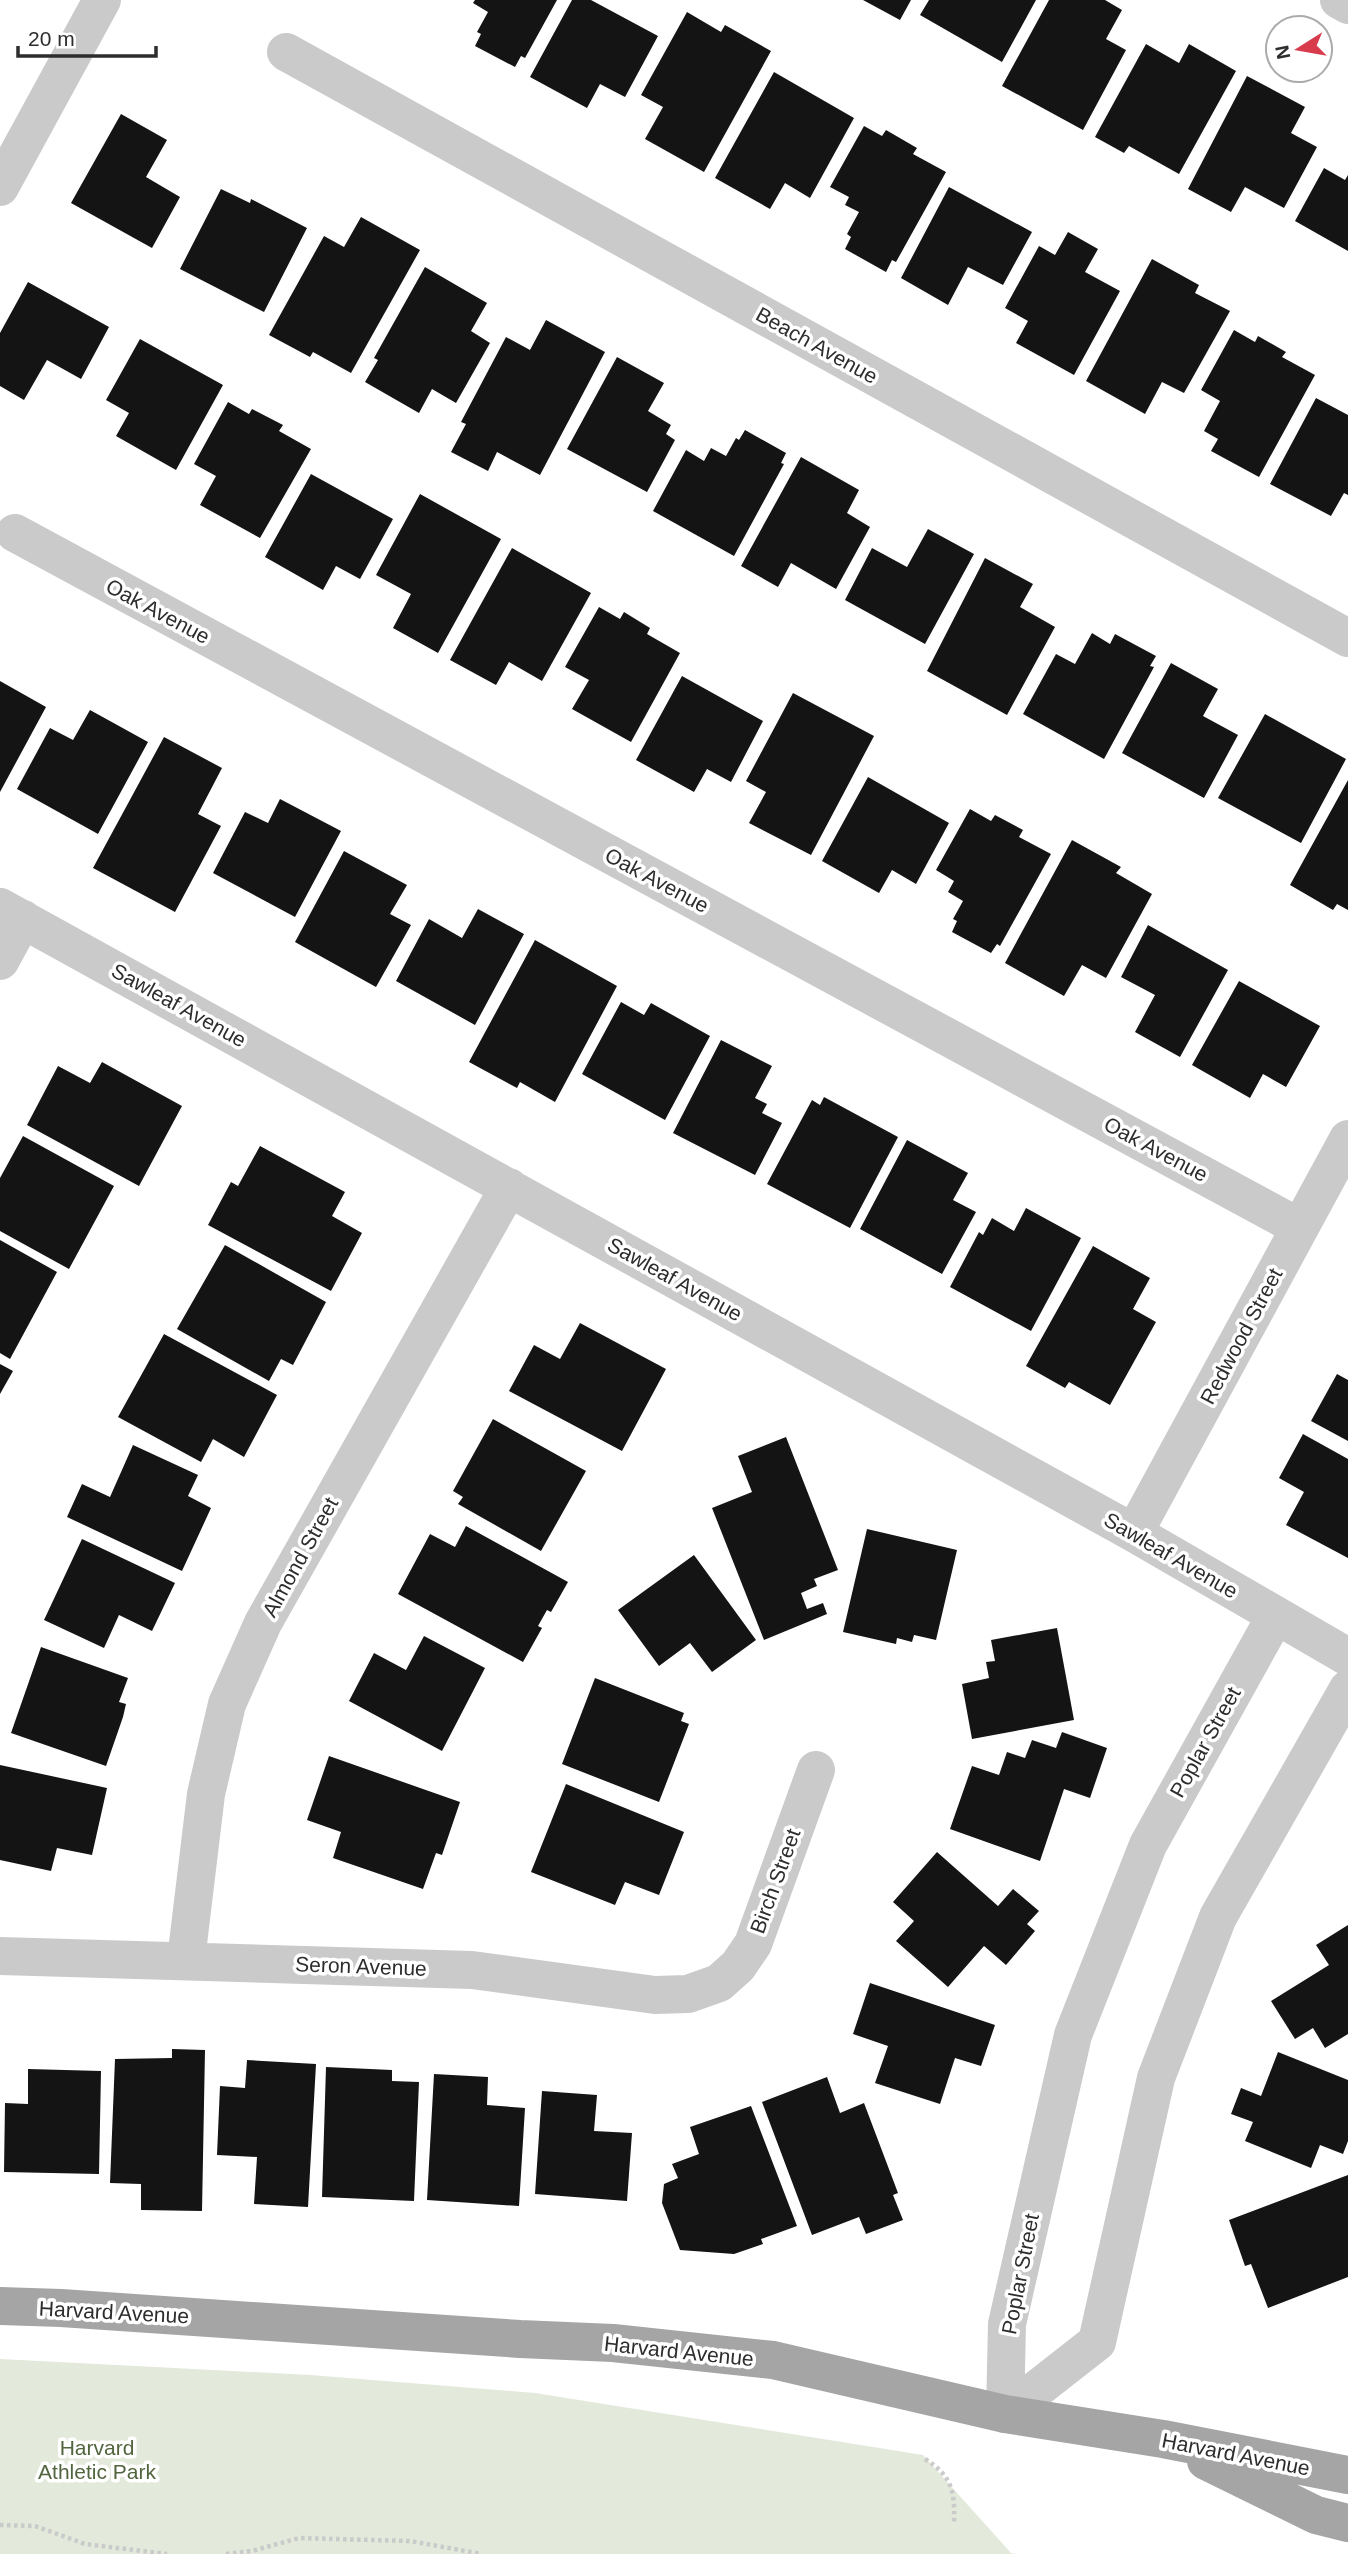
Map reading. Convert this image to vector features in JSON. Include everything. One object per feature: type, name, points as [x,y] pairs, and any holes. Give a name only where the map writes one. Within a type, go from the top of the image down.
[{"type":"main road","name":"Harvard Avenue","points":[[0,2306],[613,2343],[773,2360],[1005,2414],[1163,2439],[1348,2475]]},
{"type":"main road","points":[[1163,2439],[1316,2515],[1348,2523]]},
{"type":"street","points":[[0,187],[102,0]]},
{"type":"street","points":[[1339,0],[1348,5]]},
{"type":"street","name":"Beach Avenue","points":[[286,52],[1348,638]]},
{"type":"street","name":"Oak Avenue","points":[[15,533],[1299,1227]]},
{"type":"street","points":[[0,961],[12,913]]},
{"type":"street","name":"Sawleaf Avenue","points":[[12,913],[1134,1533],[1348,1657]]},
{"type":"street","name":"Redwood Street","points":[[1134,1533],[1348,1139]]},
{"type":"street","name":"Almond Street","points":[[187,1960],[206,1794],[227,1704],[263,1623],[509,1187]]},
{"type":"street","name":"Poplar Street","points":[[1005,2414],[1007,2324],[1073,2035],[1148,1845],[1276,1615]]},
{"type":"street","points":[[1005,2414],[1097,2342],[1156,2078],[1218,1917],[1348,1689]]},
{"type":"street","name":"Birch Street","points":[[719,1983],[738,1966],[753,1944],[816,1770]]},
{"type":"street","name":"Seron Avenue","points":[[0,1955],[472,1970],[655,1995],[688,1994],[719,1983]]},
{"type":"path","points":[[925,2459],[941,2469],[951,2483],[955,2505],[954,2522]]},
{"type":"path","points":[[0,2525],[35,2526],[85,2544],[167,2554]]},
{"type":"path","points":[[226,2554],[252,2551],[299,2538],[410,2541],[482,2554]]},
{"type":"green space","name":"Harvard Athletic Park","points":[[0,2359],[310,2375],[535,2393],[923,2455],[1011,2553],[1016,2554],[0,2554]]},
{"type":"building","points":[[475,0],[557,0],[525,58],[521,56],[515,67],[475,46],[481,34],[477,32],[488,12],[473,3]]},
{"type":"building","points":[[572,0],[591,0],[658,36],[625,97],[600,84],[587,108],[530,77]]},
{"type":"building","points":[[863,0],[911,0],[900,20]]},
{"type":"building","points":[[929,0],[1036,0],[1002,62],[920,15]]},
{"type":"building","points":[[1049,0],[1105,0],[1122,10],[1106,39],[1126,50],[1083,130],[1002,86]]},
{"type":"building","points":[[687,12],[721,32],[725,25],[771,51],[704,172],[645,139],[663,107],[641,95]]},
{"type":"building","points":[[1146,44],[1179,63],[1189,44],[1236,71],[1179,174],[1129,146],[1124,153],[1095,137]]},
{"type":"building","points":[[774,72],[854,118],[810,198],[785,183],[770,209],[715,178]]},
{"type":"building","points":[[1247,76],[1305,107],[1291,133],[1317,147],[1284,208],[1245,187],[1231,212],[1188,189]]},
{"type":"building","points":[[121,114],[167,140],[146,177],[180,197],[152,248],[71,203]]},
{"type":"building","points":[[864,126],[882,136],[886,130],[917,148],[913,154],[946,172],[896,262],[892,260],[886,272],[845,249],[851,237],[847,234],[859,212],[845,205],[849,197],[830,187]]},
{"type":"building","points":[[1324,168],[1345,180],[1348,175],[1348,251],[1295,221]]},
{"type":"building","points":[[949,187],[1032,232],[1003,285],[968,267],[948,305],[901,278]]},
{"type":"building","points":[[221,189],[250,203],[251,199],[307,228],[264,312],[180,269]]},
{"type":"building","points":[[361,217],[420,250],[351,373],[313,352],[310,357],[269,335],[324,236],[344,247]]},
{"type":"building","points":[[1068,232],[1098,249],[1085,272],[1120,291],[1074,375],[1016,343],[1028,321],[1005,308],[1039,246],[1055,255]]},
{"type":"building","points":[[1152,259],[1199,285],[1195,293],[1230,311],[1184,393],[1162,382],[1145,414],[1086,381]]},
{"type":"building","points":[[425,267],[487,303],[471,331],[490,343],[456,403],[432,389],[419,413],[365,382],[378,360],[374,358]]},
{"type":"building","points":[[28,282],[109,327],[81,379],[47,360],[24,400],[0,386],[0,333]]},
{"type":"building","points":[[546,320],[605,352],[540,475],[497,452],[488,471],[451,452],[466,424],[461,422],[506,337],[530,350]]},
{"type":"building","points":[[1234,330],[1255,342],[1258,336],[1286,352],[1282,357],[1315,375],[1259,477],[1211,451],[1218,439],[1204,431],[1220,401],[1201,390]]},
{"type":"building","points":[[140,339],[223,385],[176,470],[116,436],[129,413],[106,400]]},
{"type":"building","points":[[617,357],[664,383],[648,411],[671,425],[666,434],[675,440],[647,492],[567,449]]},
{"type":"building","points":[[1316,398],[1348,415],[1348,495],[1344,493],[1331,516],[1270,484]]},
{"type":"building","points":[[228,402],[249,414],[252,409],[283,425],[279,431],[311,449],[260,538],[200,505],[216,476],[194,464]]},
{"type":"building","points":[[745,430],[786,453],[781,463],[784,464],[734,556],[653,511],[686,450],[704,461],[711,448],[726,456],[736,438],[739,440]]},
{"type":"building","points":[[801,457],[859,490],[847,513],[870,527],[836,589],[791,563],[778,587],[741,566]]},
{"type":"building","points":[[311,474],[393,519],[360,579],[336,566],[323,590],[265,557]]},
{"type":"building","points":[[420,494],[501,539],[438,653],[393,628],[411,594],[376,575]]},
{"type":"building","points":[[928,529],[974,554],[925,644],[845,600],[872,548],[907,567]]},
{"type":"building","points":[[512,548],[591,593],[542,681],[509,662],[496,685],[450,660]]},
{"type":"building","points":[[985,558],[1033,584],[1020,607],[1055,627],[1007,715],[927,671]]},
{"type":"building","points":[[599,607],[620,619],[624,612],[650,628],[647,634],[680,653],[631,742],[572,709],[589,680],[565,667]]},
{"type":"building","points":[[1092,633],[1110,644],[1115,634],[1156,656],[1150,666],[1154,667],[1104,759],[1023,714],[1056,654],[1075,664]]},
{"type":"building","points":[[1171,663],[1218,689],[1203,716],[1238,735],[1204,798],[1122,753]]},
{"type":"building","points":[[682,676],[763,721],[731,782],[707,769],[694,792],[636,760]]},
{"type":"building","points":[[0,681],[46,707],[0,792]]},
{"type":"building","points":[[793,693],[874,736],[811,855],[749,823],[766,792],[746,781]]},
{"type":"building","points":[[90,710],[148,742],[98,834],[17,789],[50,728],[73,740]]},
{"type":"building","points":[[1265,714],[1346,759],[1301,843],[1218,798]]},
{"type":"building","points":[[164,737],[222,768],[198,814],[221,826],[175,912],[93,868]]},
{"type":"building","points":[[868,777],[949,823],[916,884],[892,870],[879,893],[822,861]]},
{"type":"building","points":[[1348,780],[1348,910],[1337,904],[1333,910],[1290,885]]},
{"type":"building","points":[[280,799],[341,831],[295,917],[213,873],[245,812],[268,823]]},
{"type":"building","points":[[970,809],[991,821],[995,815],[1023,830],[1019,837],[1051,854],[1000,946],[997,944],[991,953],[952,932],[957,921],[953,919],[963,901],[948,892],[954,881],[936,870]]},
{"type":"building","points":[[1072,840],[1121,867],[1116,873],[1152,894],[1106,978],[1082,965],[1064,996],[1005,963]]},
{"type":"building","points":[[344,851],[407,885],[390,914],[411,925],[376,987],[295,942]]},
{"type":"building","points":[[478,909],[524,934],[475,1025],[396,981],[429,919],[462,938]]},
{"type":"building","points":[[1148,925],[1228,970],[1180,1057],[1135,1032],[1155,995],[1121,977]]},
{"type":"building","points":[[535,940],[617,986],[555,1102],[520,1082],[517,1088],[469,1062]]},
{"type":"building","points":[[1239,981],[1320,1026],[1286,1087],[1263,1074],[1250,1098],[1192,1065]]},
{"type":"building","points":[[621,1002],[644,1015],[651,1003],[710,1036],[665,1120],[582,1074]]},
{"type":"building","points":[[721,1040],[772,1066],[755,1098],[767,1104],[762,1113],[782,1123],[755,1175],[673,1133]]},
{"type":"building","points":[[102,1062],[182,1106],[139,1186],[27,1125],[58,1066],[90,1083]]},
{"type":"building","points":[[824,1097],[898,1137],[850,1228],[767,1184],[812,1100],[820,1105]]},
{"type":"building","points":[[23,1136],[114,1186],[69,1269],[0,1231],[0,1178]]},
{"type":"building","points":[[907,1140],[968,1173],[953,1200],[976,1212],[942,1274],[860,1229]]},
{"type":"building","points":[[260,1146],[345,1192],[332,1216],[362,1233],[331,1291],[208,1225],[231,1182],[238,1186]]},
{"type":"building","points":[[1026,1208],[1081,1238],[1031,1331],[950,1287],[979,1232],[983,1235],[992,1218],[1014,1231]]},
{"type":"building","points":[[0,1240],[57,1272],[10,1359],[0,1353]]},
{"type":"building","points":[[225,1245],[326,1302],[293,1365],[281,1359],[269,1381],[177,1329]]},
{"type":"building","points":[[1093,1246],[1150,1278],[1133,1309],[1156,1322],[1110,1405],[1069,1382],[1065,1388],[1026,1366]]},
{"type":"building","points":[[580,1323],[666,1369],[622,1451],[509,1391],[534,1345],[560,1359]]},
{"type":"building","points":[[164,1334],[277,1395],[244,1457],[213,1439],[201,1462],[118,1417]]},
{"type":"building","points":[[0,1364],[13,1371],[0,1394]]},
{"type":"building","points":[[1337,1374],[1348,1380],[1348,1441],[1311,1421]]},
{"type":"building","points":[[493,1419],[586,1471],[541,1551],[458,1504],[463,1497],[453,1491]]},
{"type":"building","points":[[1303,1434],[1348,1459],[1348,1558],[1286,1525],[1304,1492],[1279,1478]]},
{"type":"building","points":[[786,1437],[838,1570],[814,1579],[817,1586],[801,1593],[807,1609],[823,1603],[827,1614],[764,1640],[712,1508],[752,1492],[738,1456]]},
{"type":"building","points":[[133,1445],[198,1475],[188,1496],[211,1508],[182,1571],[67,1517],[82,1484],[110,1497]]},
{"type":"building","points":[[466,1526],[568,1582],[551,1612],[547,1610],[538,1626],[542,1628],[523,1662],[398,1594],[430,1534],[455,1547]]},
{"type":"building","points":[[867,1529],[957,1550],[936,1640],[914,1635],[912,1642],[897,1638],[896,1644],[843,1632]]},
{"type":"building","points":[[82,1539],[175,1583],[152,1631],[119,1615],[104,1648],[44,1620]]},
{"type":"building","points":[[694,1555],[756,1640],[712,1672],[690,1643],[659,1666],[618,1610]]},
{"type":"building","points":[[1057,1628],[1074,1720],[972,1739],[962,1684],[989,1678],[986,1662],[995,1661],[991,1640]]},
{"type":"building","points":[[424,1636],[485,1668],[442,1751],[349,1701],[374,1653],[406,1670]]},
{"type":"building","points":[[41,1647],[128,1678],[119,1702],[126,1704],[123,1717],[106,1766],[11,1733]]},
{"type":"building","points":[[595,1678],[684,1713],[681,1721],[689,1724],[659,1802],[562,1764]]},
{"type":"building","points":[[1062,1732],[1107,1748],[1090,1798],[1064,1789],[1040,1861],[950,1829],[972,1766],[999,1775],[1007,1752],[1025,1758],[1032,1740],[1056,1748]]},
{"type":"building","points":[[329,1756],[460,1802],[442,1855],[436,1853],[423,1889],[333,1858],[341,1832],[307,1820]]},
{"type":"building","points":[[0,1765],[107,1788],[92,1855],[57,1848],[51,1871],[0,1860]]},
{"type":"building","points":[[566,1784],[684,1832],[659,1895],[625,1882],[615,1905],[531,1872]]},
{"type":"building","points":[[937,1852],[998,1906],[1013,1889],[1039,1911],[1027,1924],[1035,1931],[1006,1965],[984,1946],[948,1987],[896,1941],[914,1921],[893,1902]]},
{"type":"building","points":[[1348,1925],[1348,2034],[1325,2048],[1313,2028],[1295,2039],[1271,2001],[1329,1965],[1316,1945]]},
{"type":"building","points":[[870,1983],[995,2025],[981,2066],[955,2058],[940,2104],[875,2083],[888,2046],[853,2034]]},
{"type":"building","points":[[172,2049],[205,2050],[202,2211],[141,2210],[141,2184],[110,2183],[115,2059],[172,2058]]},
{"type":"building","points":[[1278,2052],[1348,2080],[1348,2141],[1343,2154],[1320,2145],[1311,2168],[1245,2141],[1253,2122],[1231,2114],[1241,2088],[1261,2096]]},
{"type":"building","points":[[247,2060],[316,2064],[308,2207],[254,2204],[257,2157],[217,2155],[220,2086],[245,2088]]},
{"type":"building","points":[[326,2067],[392,2070],[392,2081],[419,2082],[414,2201],[322,2197]]},
{"type":"building","points":[[28,2069],[101,2071],[99,2174],[4,2172],[5,2103],[28,2104]]},
{"type":"building","points":[[434,2074],[488,2077],[487,2105],[525,2108],[519,2206],[427,2200]]},
{"type":"building","points":[[827,2077],[840,2113],[864,2103],[898,2193],[893,2195],[903,2220],[866,2234],[859,2217],[812,2235],[762,2102]]},
{"type":"building","points":[[542,2091],[597,2095],[594,2131],[632,2133],[627,2201],[535,2194]]},
{"type":"building","points":[[751,2106],[797,2226],[761,2239],[763,2244],[734,2254],[680,2250],[662,2203],[664,2184],[678,2178],[672,2164],[699,2154],[690,2127]]},
{"type":"building","points":[[1348,2175],[1348,2277],[1268,2308],[1251,2264],[1245,2266],[1229,2220]]}]
